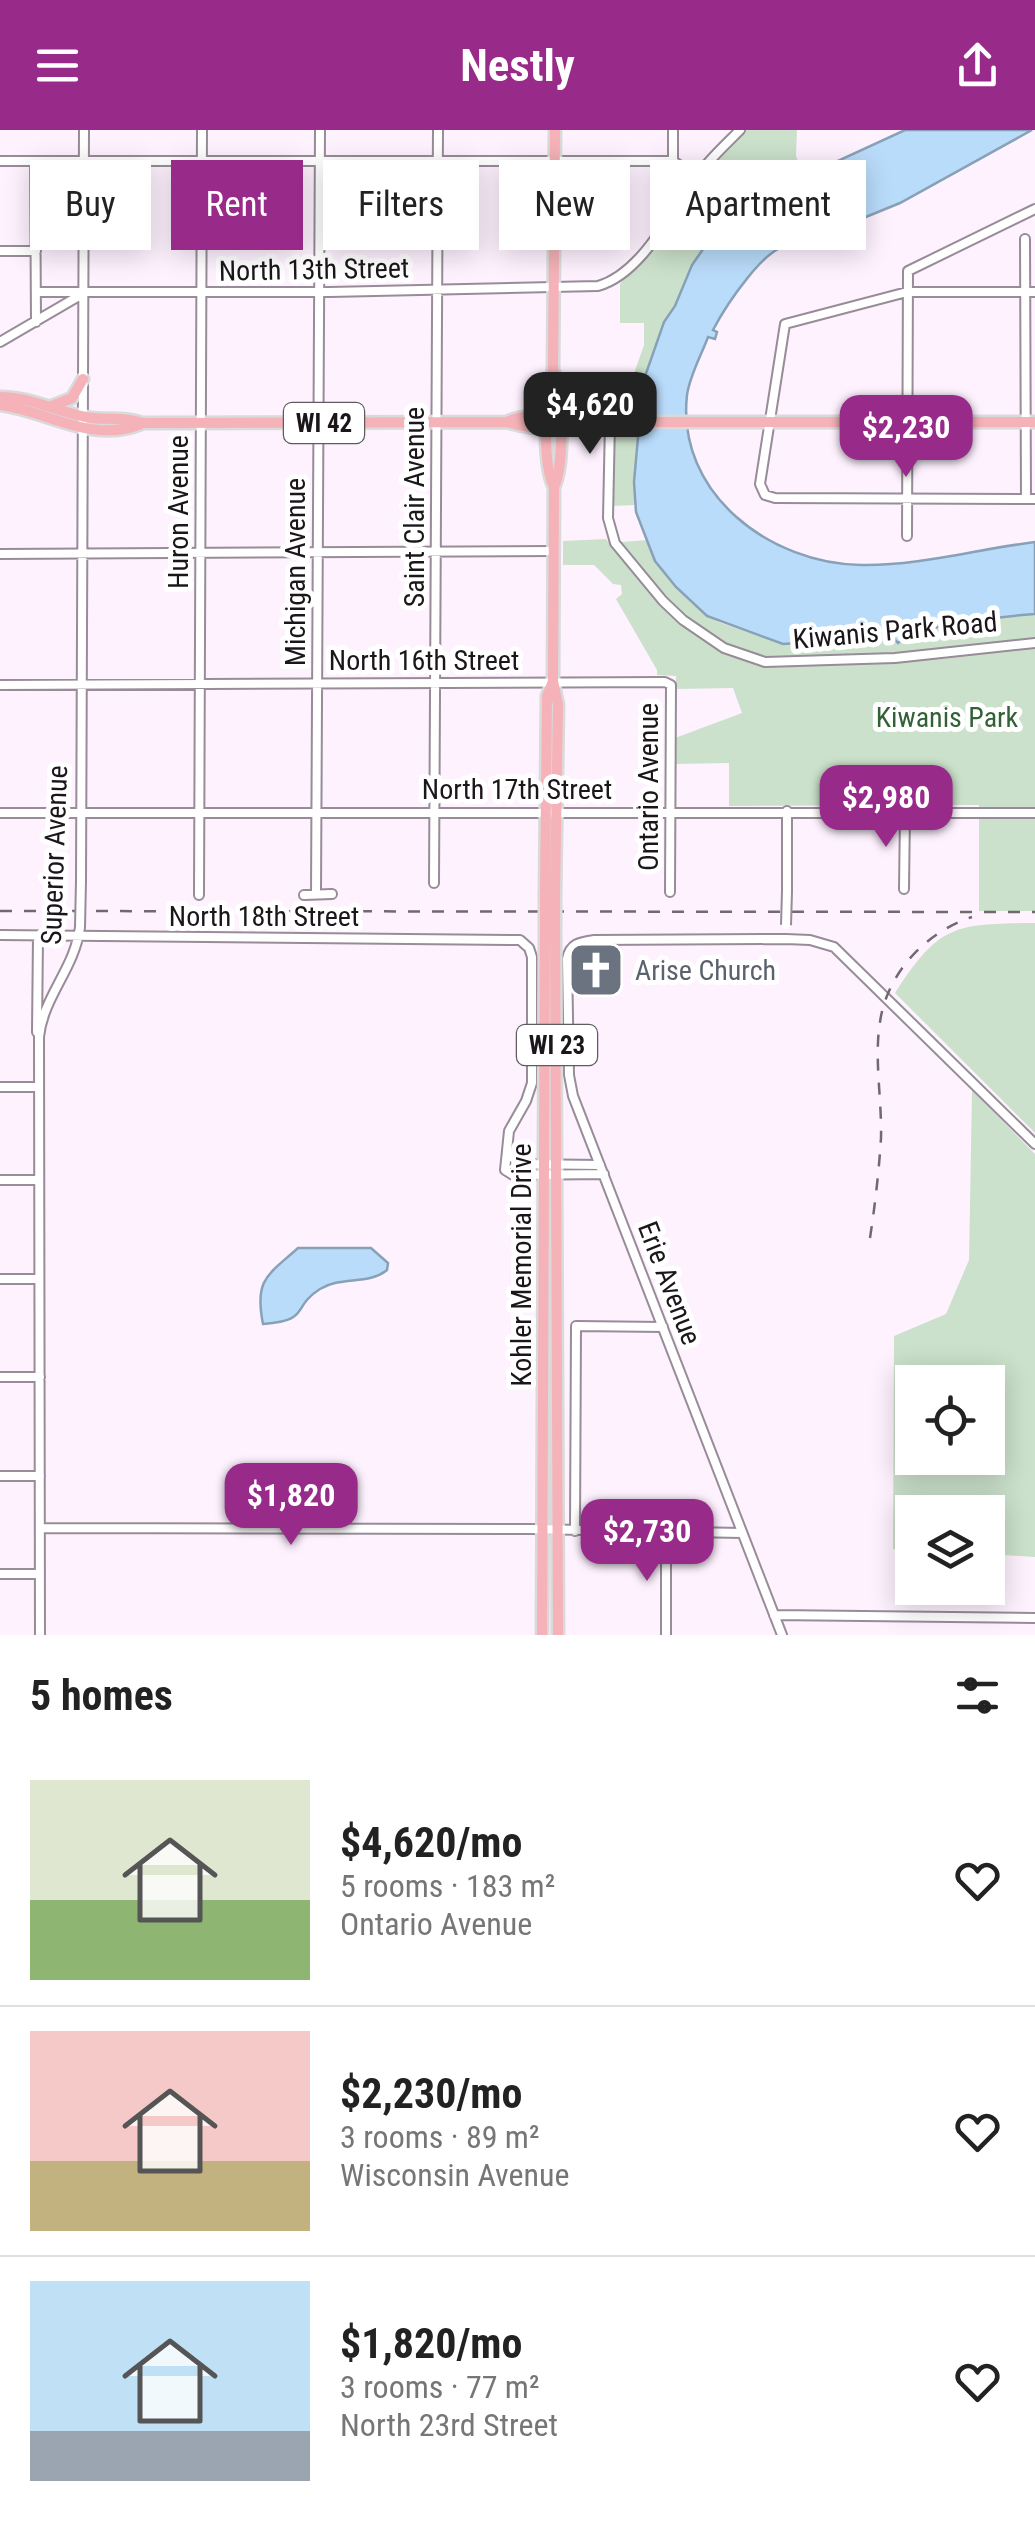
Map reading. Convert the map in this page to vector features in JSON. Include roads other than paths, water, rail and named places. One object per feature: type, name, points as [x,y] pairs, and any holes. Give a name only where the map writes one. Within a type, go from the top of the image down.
[{"type":"main road","points":[[555,160],[556,130]]},
{"type":"main road","points":[[554,422],[555,250]]},
{"type":"main road","points":[[553,370],[565,405],[610,422],[1030,422]]},
{"type":"main road","points":[[50,406],[72,398],[83,379]]},
{"type":"main road","points":[[554,422],[559,387]]},
{"type":"main road","name":"WI 42","points":[[0,397],[50,406],[83,423]]},
{"type":"main road","name":"WI 42","points":[[0,406],[129,428],[142,423],[507,422],[528,428],[554,422]]},
{"type":"main road","points":[[554,422],[592,416]]},
{"type":"main road","points":[[554,422],[597,427],[610,422]]},
{"type":"main road","name":"WI 23","points":[[551,812],[547,696],[553,681],[554,488],[549,475],[554,422]]},
{"type":"main road","name":"Kohler Memorial Drive","points":[[542,1635],[544,1170],[551,812]]},
{"type":"main road","name":"Kohler Memorial Drive","points":[[550,925],[558,1170],[558,1635]]},
{"type":"street","name":"Superior Avenue","points":[[84,130],[84,160]]},
{"type":"street","name":"Huron Avenue","points":[[202,130],[202,160]]},
{"type":"street","name":"Michigan Avenue","points":[[316,894],[320,130]]},
{"type":"street","name":"Saint Clair Avenue","points":[[438,130],[438,160]]},
{"type":"street","points":[[673,130],[673,160]]},
{"type":"street","points":[[712,160],[740,130]]},
{"type":"street","points":[[0,161],[30,161]]},
{"type":"street","points":[[303,162],[320,162]]},
{"type":"street","points":[[907,536],[909,269],[1035,209]]},
{"type":"street","points":[[1025,239],[1030,292],[1030,499],[777,498],[764,493],[760,483],[785,324],[908,292],[1030,292]]},
{"type":"street","name":"North 13th Street","points":[[36,292],[555,289],[618,279],[650,242]]},
{"type":"street","name":"Superior Avenue","points":[[40,1635],[40,1036],[49,1005],[70,966],[80,927],[84,250]]},
{"type":"street","name":"Huron Avenue","points":[[198,894],[201,250]]},
{"type":"street","name":"Saint Clair Avenue","points":[[434,883],[438,250]]},
{"type":"street","points":[[0,251],[36,251],[36,322]]},
{"type":"street","points":[[0,342],[84,293]]},
{"type":"street","name":"Kiwanis Park Road","points":[[610,422],[611,534],[623,554],[683,620],[709,640],[765,662],[895,658],[1035,643]]},
{"type":"street","points":[[0,554],[554,552]]},
{"type":"street","name":"North 16th Street","points":[[0,685],[668,683]]},
{"type":"street","name":"Ontario Avenue","points":[[668,683],[670,892]]},
{"type":"street","points":[[787,811],[786,939],[823,943],[846,957],[1035,1144]]},
{"type":"street","points":[[904,888],[905,812]]},
{"type":"street","name":"North 17th Street","points":[[0,813],[1035,812]]},
{"type":"street","points":[[304,894],[332,894]]},
{"type":"street","name":"North 18th Street","points":[[0,935],[510,938],[526,944],[532,957],[532,1084],[509,1131],[506,1152],[508,1173],[544,1170]]},
{"type":"street","points":[[38,937],[36,1029],[40,1036]]},
{"type":"street","name":"Erie Avenue","points":[[782,1635],[574,1096],[569,1074],[568,959],[578,942],[786,939]]},
{"type":"street","points":[[37,986],[39,1001],[49,1005]]},
{"type":"street","points":[[0,1087],[39,1087]]},
{"type":"street","points":[[558,1170],[600,1165]]},
{"type":"street","points":[[544,1170],[604,1174]]},
{"type":"street","points":[[0,1180],[39,1180]]},
{"type":"street","points":[[0,1279],[39,1279]]},
{"type":"street","points":[[575,1531],[576,1326],[663,1327]]},
{"type":"street","points":[[0,1377],[40,1377]]},
{"type":"street","points":[[0,1476],[40,1476]]},
{"type":"street","points":[[40,1528],[742,1533]]},
{"type":"street","points":[[666,1532],[666,1635]]},
{"type":"street","points":[[0,1574],[40,1574]]},
{"type":"street","points":[[774,1615],[1035,1618]]},
{"type":"water","points":[[905,130],[1032,130],[900,203],[866,217],[866,160],[840,160]]},
{"type":"water","points":[[702,250],[777,250],[759,265],[727,306],[713,330],[717,332],[715,339],[708,337],[688,388],[688,431],[697,463],[713,492],[736,517],[763,537],[794,552],[861,565],[927,560],[1035,542],[1035,614],[941,626],[898,643],[892,637],[783,644],[707,616],[676,587],[655,561],[636,512],[634,482],[643,382],[664,322]]},
{"type":"water","points":[[298,1248],[371,1248],[388,1263],[387,1270],[380,1275],[328,1285],[311,1296],[295,1316],[263,1324],[262,1287]]},
{"type":"railway","points":[[0,911],[1035,912]]},
{"type":"railway","points":[[870,1238],[881,1138],[878,1050],[884,1004],[911,957],[939,933],[972,917]]},
{"type":"place","name":"Arise Church","points":[[596,970]]},
{"type":"park label","name":"Kiwanis Park","points":[[947,717]]}]
